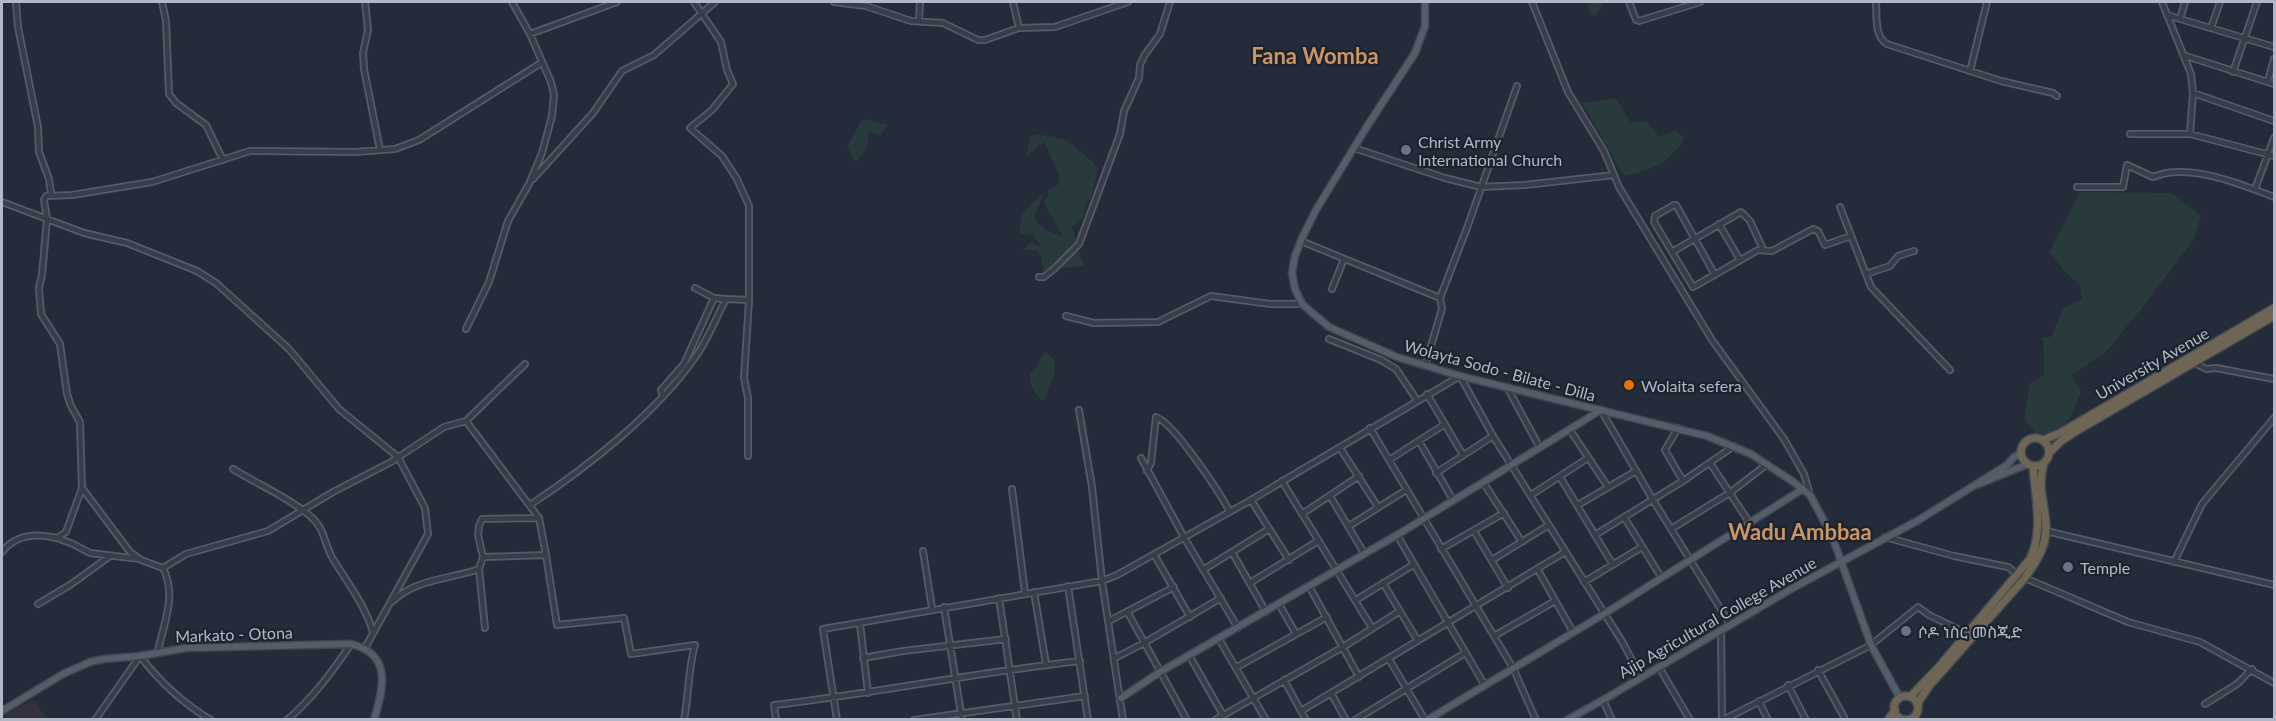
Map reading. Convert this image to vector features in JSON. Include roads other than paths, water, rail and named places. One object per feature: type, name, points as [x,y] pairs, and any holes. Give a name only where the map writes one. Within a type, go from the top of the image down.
[{"type":"highway","name":"University Avenue","points":[[2049,453],[2073,433],[2274,308]]},
{"type":"highway","name":"University Avenue","points":[[2043,440],[2060,433],[2274,316]]},
{"type":"highway","points":[[1969,635],[1926,691],[1913,718],[1904,719],[1898,716],[1895,703],[1900,698],[1910,697],[2022,576],[2042,550],[2046,531],[2040,476],[2049,448],[2043,440],[2038,438],[2024,443],[2021,453],[2031,465],[2038,538],[2022,576]]},
{"type":"highway","points":[[2031,465],[2044,463]]},
{"type":"highway","points":[[1910,697],[1918,706]]},
{"type":"highway","points":[[1888,720],[1895,710]]},
{"type":"main road","points":[[1302,304],[1294,289],[1292,273],[1301,241],[1354,148],[1421,42],[1425,26],[1425,2]]},
{"type":"main road","name":"Wolayta Sodo - Bilate - Dilla","points":[[1302,304],[1318,319],[1346,336],[1397,357],[1460,376],[1678,428],[1734,446],[1803,489],[1810,495],[1832,536],[1871,645],[1900,698]]},
{"type":"main road","points":[[1121,698],[1160,672],[1397,535],[1601,410]]},
{"type":"main road","points":[[1976,485],[2021,453]]},
{"type":"main road","points":[[1976,485],[2031,465]]},
{"type":"main road","name":"Ajip Agricultural College Avenue","points":[[1567,720],[1721,629],[1840,561],[1917,521],[1976,485]]},
{"type":"main road","points":[[1426,720],[1604,614],[1803,489]]},
{"type":"main road","name":"Markato - Otona","points":[[2,711],[63,674],[90,663],[186,648],[351,644],[365,648],[377,657],[382,671],[379,705],[374,720]]},
{"type":"street","points":[[16,2],[18,27],[38,127],[39,152],[49,179],[51,194]]},
{"type":"street","points":[[162,2],[166,21],[169,94],[176,103],[206,126],[224,160]]},
{"type":"street","points":[[365,2],[368,30],[363,53],[364,69],[380,150]]},
{"type":"street","points":[[466,329],[489,282],[508,221],[529,184],[542,153],[552,116],[554,95],[530,34],[512,2]]},
{"type":"street","points":[[530,34],[617,2]]},
{"type":"street","points":[[694,2],[721,42],[727,70],[733,84],[712,110],[690,129],[722,156],[737,179],[749,206],[749,300],[744,378],[748,398],[748,456]]},
{"type":"street","points":[[529,184],[593,113],[622,70],[654,55],[715,2]]},
{"type":"street","points":[[834,2],[866,6],[911,21],[944,23],[978,40],[992,39],[1019,28],[1055,27],[1128,2]]},
{"type":"street","points":[[919,21],[920,2]]},
{"type":"street","points":[[1013,2],[1019,28]]},
{"type":"street","points":[[1039,277],[1044,277],[1054,269],[1079,244],[1120,134],[1124,111],[1138,78],[1140,65],[1160,34],[1170,2]]},
{"type":"street","points":[[1532,2],[1568,92],[1604,151],[1619,187],[1637,213],[1706,330],[1784,439],[1804,474],[1810,495]]},
{"type":"street","points":[[1629,2],[1636,20],[1639,21],[1700,2]]},
{"type":"street","points":[[1876,2],[1878,33],[1884,42],[1970,71],[2057,96]]},
{"type":"street","points":[[1970,71],[1987,2]]},
{"type":"street","points":[[2162,2],[2191,74],[2193,93],[2190,134]]},
{"type":"street","points":[[2180,19],[2185,2]]},
{"type":"street","points":[[2211,28],[2220,2]]},
{"type":"street","points":[[2233,72],[2256,2]]},
{"type":"street","points":[[2167,15],[2274,47]]},
{"type":"street","points":[[2185,55],[2274,84]]},
{"type":"street","points":[[2268,81],[2274,59]]},
{"type":"street","points":[[57,538],[66,532],[82,488],[80,422],[67,394],[60,344],[41,314],[39,288],[42,275],[46,196],[51,194],[72,195],[152,182],[250,151],[395,149],[419,140],[541,63]]},
{"type":"street","points":[[1425,366],[1442,309],[1440,298],[1517,86]]},
{"type":"street","points":[[2193,93],[2274,121]]},
{"type":"street","points":[[2130,134],[2190,134],[2274,156]]},
{"type":"street","points":[[2254,189],[2274,138]]},
{"type":"street","points":[[1354,148],[1445,178],[1481,187],[1525,185],[1614,175]]},
{"type":"street","points":[[2077,187],[2123,188],[2127,165],[2153,177],[2163,172],[2183,171],[2254,189],[2274,197]]},
{"type":"street","points":[[2,202],[84,233],[128,243],[197,271],[216,283],[289,349],[339,409],[398,457],[425,508],[428,534],[365,648]]},
{"type":"street","points":[[1715,275],[1676,206],[1655,216],[1654,219],[1692,287],[1715,275],[1758,250],[1772,251],[1813,229],[1818,231],[1825,245],[1851,236]]},
{"type":"street","points":[[1840,207],[1875,293],[1906,322],[1950,370]]},
{"type":"street","points":[[1672,252],[1740,212],[1743,212],[1750,221],[1763,249]]},
{"type":"street","points":[[1719,224],[1740,260]]},
{"type":"street","points":[[1301,241],[1440,298]]},
{"type":"street","points":[[1866,274],[1890,266],[1898,256],[1914,250]]},
{"type":"street","points":[[1332,289],[1344,258]]},
{"type":"street","points":[[695,288],[714,298],[749,300]]},
{"type":"street","points":[[1066,316],[1094,323],[1158,322],[1211,296],[1270,304],[1302,304]]},
{"type":"street","points":[[663,396],[661,390],[684,364],[714,298]]},
{"type":"street","points":[[530,505],[563,483],[609,446],[663,396],[697,354],[726,300]]},
{"type":"street","points":[[1329,339],[1381,360],[1396,369],[1417,400]]},
{"type":"street","points":[[2192,360],[2206,369],[2216,368],[2274,379]]},
{"type":"street","points":[[163,568],[186,554],[268,531],[398,457],[444,427],[466,420],[525,364]]},
{"type":"street","points":[[837,720],[823,629],[1102,581],[1185,539],[1460,376],[1493,436],[1623,643],[1641,677]]},
{"type":"street","points":[[1507,386],[1540,448]]},
{"type":"street","points":[[1427,394],[1463,455]]},
{"type":"street","points":[[1079,410],[1092,487],[1102,581],[1123,720]]},
{"type":"street","points":[[1601,410],[1653,500],[1730,624]]},
{"type":"street","points":[[1147,471],[1151,463],[1156,417],[1172,430],[1210,480],[1230,512]]},
{"type":"street","points":[[2174,562],[2202,504],[2274,418]]},
{"type":"street","points":[[466,420],[539,518],[557,625],[624,618],[631,654],[695,645],[690,666],[689,692],[684,720]]},
{"type":"street","points":[[1389,460],[1445,424]]},
{"type":"street","points":[[1370,428],[1513,668],[1536,720]]},
{"type":"street","points":[[1678,428],[1665,450],[1683,481]]},
{"type":"street","points":[[1569,430],[1608,487]]},
{"type":"street","points":[[1436,473],[1493,436]]},
{"type":"street","points":[[1419,441],[1453,500]]},
{"type":"street","points":[[1595,535],[1683,481],[1734,446]]},
{"type":"street","points":[[1340,448],[1378,507]]},
{"type":"street","points":[[1141,458],[1185,539],[1238,628]]},
{"type":"street","points":[[1531,495],[1588,458]]},
{"type":"street","points":[[1710,463],[1749,522]]},
{"type":"street","points":[[1671,529],[1731,492],[1766,465]]},
{"type":"street","points":[[233,469],[304,511],[319,524],[332,558],[342,570],[365,611],[373,632]]},
{"type":"street","points":[[1578,505],[1636,471]]},
{"type":"street","points":[[1302,514],[1359,476]]},
{"type":"street","points":[[1560,477],[1613,564]]},
{"type":"street","points":[[1282,482],[1372,628]]},
{"type":"street","points":[[1483,482],[1522,543]]},
{"type":"street","points":[[82,488],[116,535],[139,559]]},
{"type":"street","points":[[1012,489],[1025,593]]},
{"type":"street","points":[[1349,526],[1406,490]]},
{"type":"street","points":[[1330,496],[1364,553]]},
{"type":"street","points":[[1251,500],[1289,560]]},
{"type":"street","points":[[1441,549],[1504,513]]},
{"type":"street","points":[[1624,517],[1661,577]]},
{"type":"street","points":[[484,628],[479,569],[483,557],[478,526],[482,519],[539,518]]},
{"type":"street","points":[[1492,560],[1549,525]]},
{"type":"street","points":[[1203,570],[1269,529]]},
{"type":"street","points":[[1474,531],[1508,588]]},
{"type":"street","points":[[2046,531],[2274,585]]},
{"type":"street","points":[[2,552],[9,542],[42,534],[74,544],[90,553],[139,559],[163,568],[168,577],[170,596],[168,616],[158,651]]},
{"type":"street","points":[[1397,535],[1484,684]]},
{"type":"street","points":[[1885,537],[1954,556],[2008,567],[2022,576],[2128,622],[2200,642],[2274,683]]},
{"type":"street","points":[[1250,583],[1318,540]]},
{"type":"street","points":[[1584,582],[1642,547]]},
{"type":"street","points":[[923,551],[932,609]]},
{"type":"street","points":[[1232,552],[1266,612]]},
{"type":"street","points":[[1301,711],[1565,552]]},
{"type":"street","points":[[483,557],[546,555]]},
{"type":"street","points":[[38,604],[70,585],[110,556]]},
{"type":"street","points":[[1155,556],[1190,617]]},
{"type":"street","points":[[1356,600],[1413,565]]},
{"type":"street","points":[[389,605],[400,594],[438,579],[479,569]]},
{"type":"street","points":[[1538,570],[1573,632]]},
{"type":"street","points":[[1383,583],[1418,641]]},
{"type":"street","points":[[1068,586],[1088,720]]},
{"type":"street","points":[[1309,586],[1359,677]]},
{"type":"street","points":[[1109,621],[1174,587]]},
{"type":"street","points":[[1034,592],[1046,664]]},
{"type":"street","points":[[999,598],[1017,720]]},
{"type":"street","points":[[1115,658],[1144,644],[1221,598]]},
{"type":"street","points":[[1494,636],[1554,600]]},
{"type":"street","points":[[1279,604],[1296,634]]},
{"type":"street","points":[[944,607],[962,720]]},
{"type":"street","points":[[1721,629],[1722,720],[1871,645],[1918,607],[1969,635]]},
{"type":"street","points":[[1215,720],[1343,647],[1400,611]]},
{"type":"street","points":[[1128,613],[1188,720]]},
{"type":"street","points":[[1237,667],[1327,617]]},
{"type":"street","points":[[860,624],[868,693]]},
{"type":"street","points":[[863,658],[1006,639]]},
{"type":"street","points":[[1219,639],[1266,720]]},
{"type":"street","points":[[287,720],[328,677],[351,644]]},
{"type":"street","points":[[1355,720],[1465,653]]},
{"type":"street","points":[[1190,655],[1223,715]]},
{"type":"street","points":[[95,720],[140,656],[158,680],[190,707],[211,720]]},
{"type":"street","points":[[1389,659],[1426,720]]},
{"type":"street","points":[[776,720],[774,705],[956,680],[1046,664],[1080,661]]},
{"type":"street","points":[[1659,667],[1690,720]]},
{"type":"street","points":[[2205,704],[2237,684],[2252,669]]},
{"type":"street","points":[[1818,670],[1844,717]]},
{"type":"street","points":[[1284,680],[1306,720]]},
{"type":"street","points":[[1788,685],[1806,720]]},
{"type":"street","points":[[1331,693],[1346,720]]},
{"type":"street","points":[[914,720],[1085,696]]},
{"type":"street","points":[[1603,700],[1612,720]]},
{"type":"street","points":[[1759,700],[1768,720]]},
{"type":"place","name":"Christ Army International Church","points":[[1406,150]]},
{"type":"place","name":"Wolaita sefera","points":[[1629,385]]},
{"type":"place","name":"Temple","points":[[2068,567]]},
{"type":"place","name":"ሶዶ ነስር መስጂድ","points":[[1906,631]]},
{"type":"district","name":"Fana Womba","points":[[1315,55]]},
{"type":"district","name":"Wadu Ambbaa","points":[[1800,531]]}]
